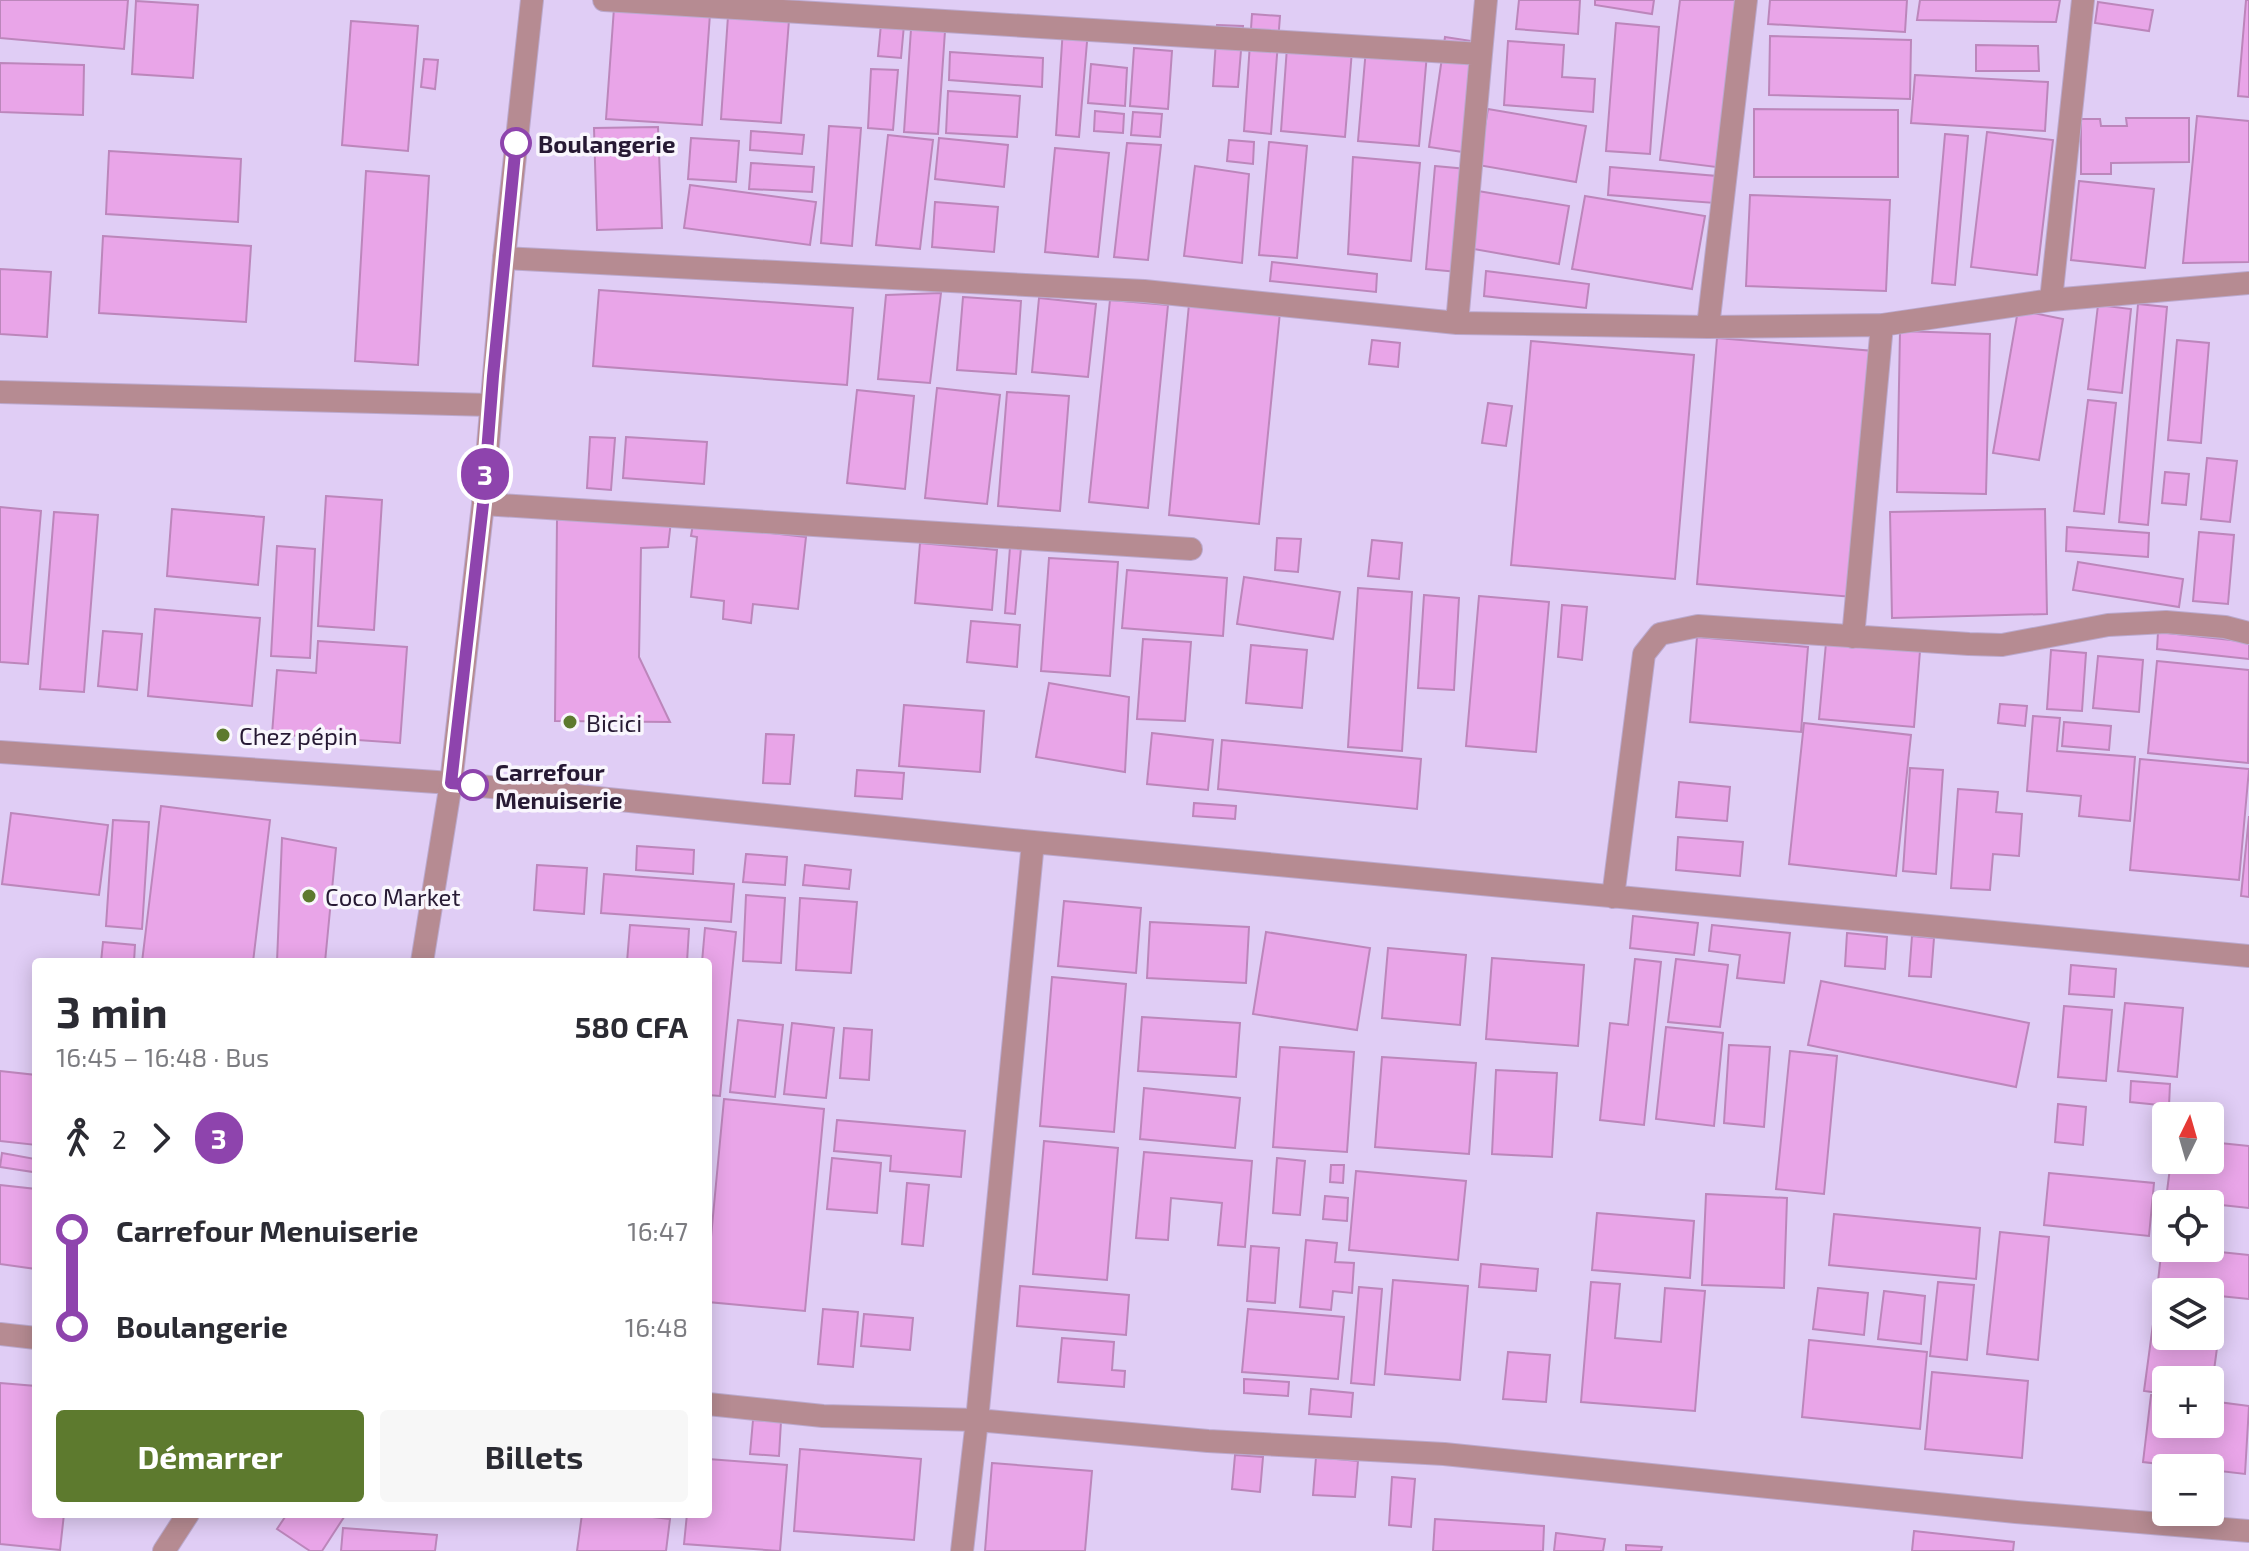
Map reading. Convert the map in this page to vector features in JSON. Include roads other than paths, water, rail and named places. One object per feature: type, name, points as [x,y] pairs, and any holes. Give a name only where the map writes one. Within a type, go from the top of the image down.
[{"type":"street","points":[[423,958],[451,783],[483,504],[504,258],[532,0]]},
{"type":"street","points":[[604,0],[1481,54]]},
{"type":"street","points":[[1457,323],[1486,0]]},
{"type":"street","points":[[1708,327],[1746,0]]},
{"type":"street","points":[[2051,300],[2083,0]]},
{"type":"street","points":[[504,258],[1144,291],[1457,323],[1708,327],[1882,325],[2051,300],[2249,283]]},
{"type":"street","points":[[1853,637],[1882,325]]},
{"type":"street","points":[[0,392],[490,405]]},
{"type":"street","points":[[483,504],[1191,549]]},
{"type":"street","points":[[1613,897],[1644,654],[1660,634],[1698,626],[2002,645],[2108,625],[2166,622],[2225,627],[2249,633]]},
{"type":"street","points":[[0,752],[451,783],[1033,842],[2249,956]]},
{"type":"street","points":[[962,1551],[1033,842]]},
{"type":"street","points":[[0,1334],[32,1338]]},
{"type":"street","points":[[712,1404],[823,1416],[977,1420],[1208,1441],[1444,1454],[2016,1512],[2249,1531]]},
{"type":"street","points":[[164,1551],[185,1518]]},
{"type":"place","name":"Boulangerie","points":[[516,143]]},
{"type":"place","name":"Bicici","points":[[570,722]]},
{"type":"place","name":"Chez pépin","points":[[223,735]]},
{"type":"place","name":"Carrefour Menuiserie","points":[[473,785]]},
{"type":"place","name":"Coco Market","points":[[309,896]]}]
